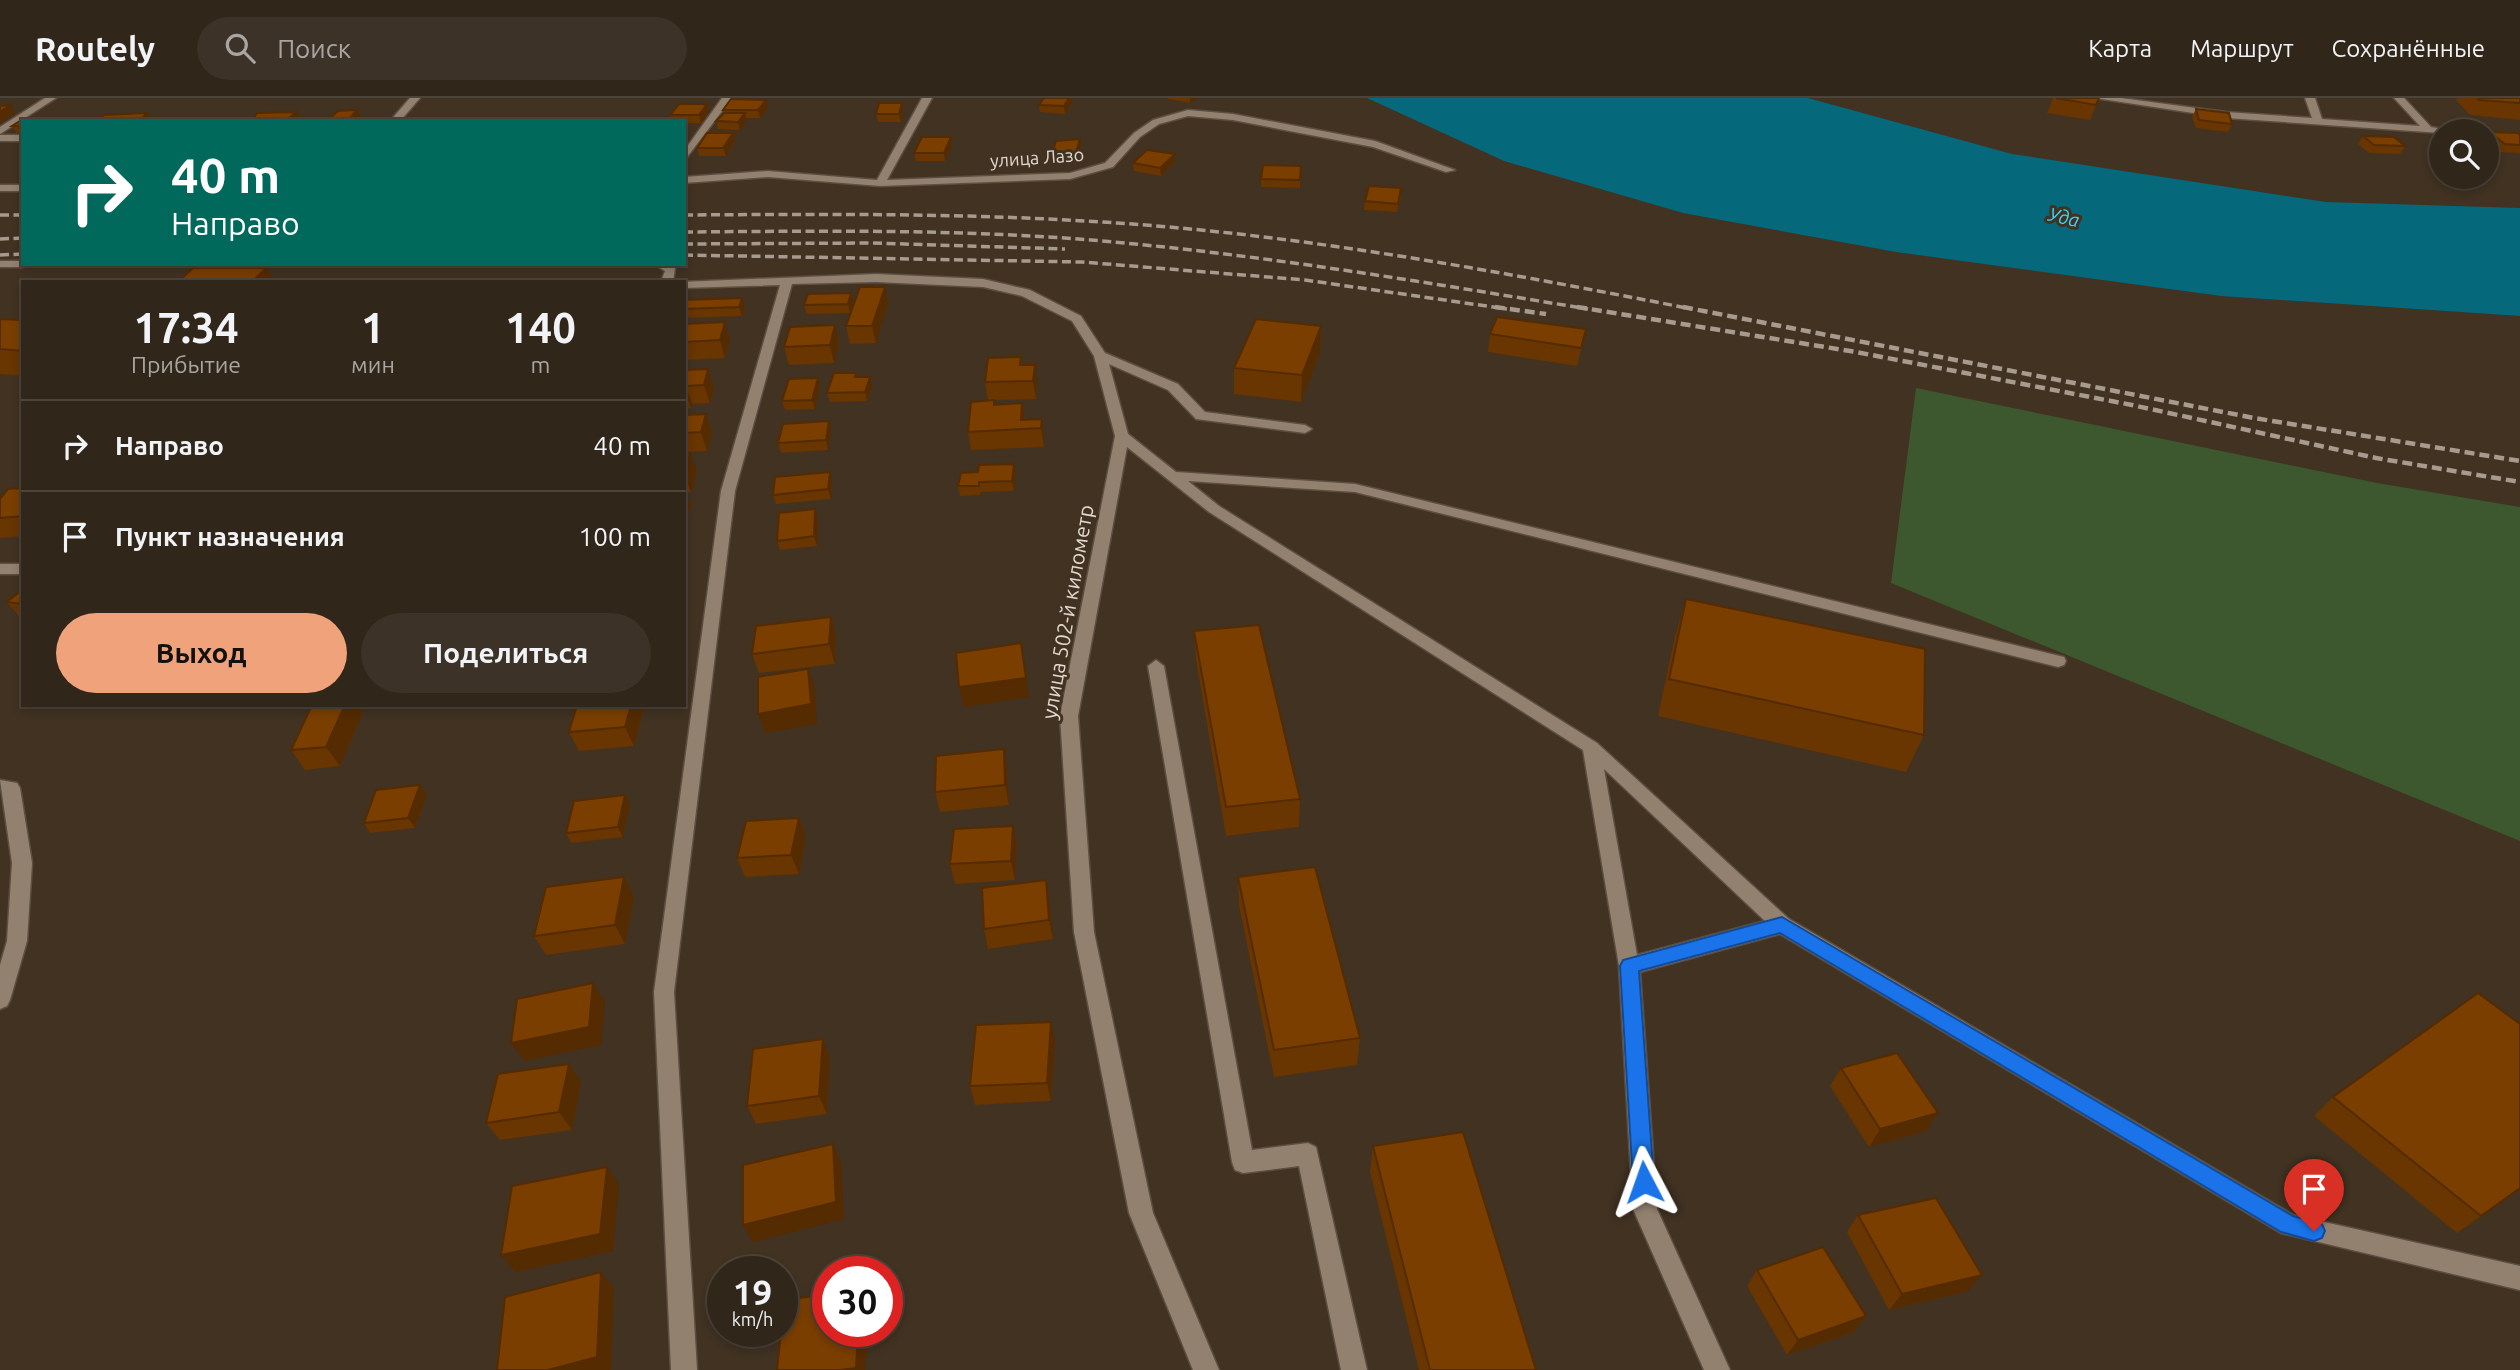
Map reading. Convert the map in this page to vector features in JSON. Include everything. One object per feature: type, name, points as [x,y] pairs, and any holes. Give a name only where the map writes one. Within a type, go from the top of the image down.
[{"type":"street","points":[[0,131],[51,98]]},
{"type":"street","points":[[397,119],[415,98]]},
{"type":"street","points":[[686,155],[727,98]]},
{"type":"street","points":[[880,183],[927,98]]},
{"type":"street","points":[[2100,98],[2226,115],[2427,128]]},
{"type":"street","points":[[2310,98],[2318,121]]},
{"type":"street","points":[[2399,98],[2427,128]]},
{"type":"street","name":"улица Лазо","points":[[686,180],[768,174],[880,183],[1035,178],[1093,172],[1109,165],[1137,135],[1156,122],[1188,113],[1233,117],[1375,144],[1450,170]]},
{"type":"street","points":[[0,138],[21,138]]},
{"type":"street","points":[[0,188],[21,188]]},
{"type":"street","points":[[0,264],[21,264]]},
{"type":"street","points":[[664,266],[671,270],[668,280]]},
{"type":"street","name":"улица 502-й километр","points":[[686,284],[876,278],[970,282],[1026,293],[1077,319],[1100,356],[1122,436],[1069,716],[1084,932],[1141,1213],[1206,1370]]},
{"type":"street","points":[[684,1370],[664,992],[728,491],[787,280]]},
{"type":"street","points":[[1100,356],[1173,387],[1201,416],[1305,429]]},
{"type":"street","points":[[1122,436],[1214,509],[1591,747],[1782,925],[2289,1225],[2520,1278]]},
{"type":"street","points":[[1173,476],[1355,488],[2058,662]]},
{"type":"street","points":[[0,569],[21,569]]},
{"type":"street","points":[[1156,666],[1242,1162],[1308,1154],[1354,1370]]},
{"type":"street","points":[[1591,747],[1629,966],[1646,1209],[1717,1370]]},
{"type":"street","points":[[0,787],[11,788],[22,863],[17,941],[0,1000]]},
{"type":"street","points":[[1629,966],[1782,925]]},
{"type":"green space","points":[[1916,388],[2377,483],[2520,507],[2520,841],[1891,583]]},
{"type":"water","name":"Уда","points":[[1367,98],[1808,98],[2012,154],[2326,202],[2520,208],[2520,316],[2221,296],[1896,252],[1683,213],[1504,161]]},
{"type":"building","points":[[1044,98],[1069,98],[1064,106],[1039,105]]},
{"type":"building","points":[[2056,98],[2099,98],[2096,105]]},
{"type":"building","points":[[2478,98],[2520,98],[2520,103],[2479,100]]},
{"type":"building","points":[[731,99],[766,100],[758,110],[723,110]]},
{"type":"building","points":[[879,103],[902,103],[899,114],[876,114]]},
{"type":"building","points":[[679,104],[707,104],[699,115],[670,115]]},
{"type":"building","points":[[2196,109],[2229,113],[2232,124],[2199,120]]},
{"type":"building","points":[[357,110],[349,119],[329,119],[338,111]]},
{"type":"building","points":[[296,112],[288,119],[253,119],[257,113]]},
{"type":"building","points":[[147,113],[141,119],[99,119],[104,115]]},
{"type":"building","points":[[724,113],[745,113],[738,122],[716,121]]},
{"type":"building","points":[[2499,132],[2520,135],[2520,145],[2505,144],[2499,140]]},
{"type":"building","points":[[707,133],[733,133],[723,148],[697,148]]},
{"type":"building","points":[[2363,136],[2394,137],[2405,146],[2374,145]]},
{"type":"building","points":[[922,137],[951,137],[944,153],[914,153]]},
{"type":"building","points":[[1080,139],[1075,156],[1051,156],[1056,141]]},
{"type":"building","points":[[1147,150],[1175,154],[1160,168],[1133,163]]},
{"type":"building","points":[[1263,165],[1301,166],[1300,180],[1261,179]]},
{"type":"building","points":[[1369,186],[1401,188],[1398,204],[1365,201]]},
{"type":"building","points":[[193,268],[266,268],[254,280],[180,280]]},
{"type":"building","points":[[860,287],[885,287],[872,326],[846,326]]},
{"type":"building","points":[[851,293],[848,304],[804,305],[808,294]]},
{"type":"building","points":[[742,298],[739,307],[686,309],[686,300]]},
{"type":"building","points":[[1497,317],[1586,329],[1581,348],[1490,334]]},
{"type":"building","points":[[0,319],[21,320],[21,351],[0,349]]},
{"type":"building","points":[[1256,319],[1321,326],[1302,375],[1234,368]]},
{"type":"building","points":[[725,322],[720,340],[686,342],[686,324]]},
{"type":"building","points":[[835,325],[830,345],[784,347],[790,327]]},
{"type":"building","points":[[1021,357],[1020,365],[1035,365],[1033,381],[985,382],[988,358]]},
{"type":"building","points":[[708,369],[704,385],[686,386],[686,370]]},
{"type":"building","points":[[834,373],[856,373],[855,377],[870,377],[865,392],[827,393]]},
{"type":"building","points":[[818,378],[812,400],[782,401],[789,379]]},
{"type":"building","points":[[994,400],[994,405],[1022,403],[1021,420],[1042,419],[1041,428],[968,432],[971,402]]},
{"type":"building","points":[[706,414],[701,432],[686,433],[686,415]]},
{"type":"building","points":[[829,421],[826,440],[778,443],[783,424]]},
{"type":"building","points":[[1014,464],[1012,481],[958,486],[961,473],[978,472],[979,465]]},
{"type":"building","points":[[830,472],[828,489],[773,495],[775,477]]},
{"type":"building","points":[[21,488],[21,516],[0,518],[0,499],[8,489]]},
{"type":"building","points":[[815,509],[814,536],[777,541],[779,513]]},
{"type":"building","points":[[21,591],[21,604],[7,602]]},
{"type":"building","points":[[1686,599],[1925,649],[1924,735],[1669,679]]},
{"type":"building","points":[[831,617],[829,644],[752,654],[756,626]]},
{"type":"building","points":[[1259,625],[1300,799],[1226,807],[1194,631]]},
{"type":"building","points":[[1021,643],[1026,678],[959,687],[956,653]]},
{"type":"building","points":[[808,669],[811,704],[758,714],[758,677]]},
{"type":"building","points":[[311,707],[344,707],[326,747],[291,750]]},
{"type":"building","points":[[576,707],[630,707],[625,727],[569,732]]},
{"type":"building","points":[[1004,749],[1005,785],[935,792],[936,756]]},
{"type":"building","points":[[420,785],[408,818],[364,823],[376,790]]},
{"type":"building","points":[[625,795],[618,827],[566,833],[574,801]]},
{"type":"building","points":[[799,818],[791,855],[737,858],[746,821]]},
{"type":"building","points":[[1013,826],[1011,861],[950,864],[954,829]]},
{"type":"building","points":[[1315,867],[1360,1038],[1274,1050],[1238,877]]},
{"type":"building","points":[[624,877],[615,925],[534,936],[546,887]]},
{"type":"building","points":[[1046,880],[1049,920],[984,929],[982,888]]},
{"type":"building","points":[[593,983],[589,1027],[511,1043],[517,999]]},
{"type":"building","points":[[2478,993],[2520,1024],[2520,1188],[2481,1216],[2333,1097]]},
{"type":"building","points":[[1051,1022],[1047,1083],[970,1086],[976,1025]]},
{"type":"building","points":[[823,1039],[819,1096],[747,1106],[753,1049]]},
{"type":"building","points":[[1897,1053],[1938,1113],[1880,1129],[1841,1068]]},
{"type":"building","points":[[569,1064],[559,1112],[486,1123],[498,1074]]},
{"type":"building","points":[[1463,1132],[1536,1370],[1430,1370],[1373,1146]]},
{"type":"building","points":[[833,1144],[836,1202],[743,1225],[743,1165]]},
{"type":"building","points":[[607,1167],[600,1234],[501,1255],[512,1186]]},
{"type":"building","points":[[1936,1198],[1982,1275],[1902,1294],[1858,1215]]},
{"type":"building","points":[[1823,1247],[1866,1316],[1798,1340],[1757,1270]]},
{"type":"building","points":[[601,1272],[597,1357],[548,1370],[497,1370],[505,1297]]},
{"type":"building","points":[[812,1296],[812,1347],[857,1347],[856,1368],[777,1370],[779,1347],[798,1347],[798,1298]]},
{"type":"railway","points":[[0,215],[21,215]]},
{"type":"railway","points":[[686,215],[955,216],[1189,229],[1406,257],[1692,309]]},
{"type":"railway","points":[[686,232],[938,232],[1091,240],[1278,261],[1588,309]]},
{"type":"railway","points":[[0,239],[21,238]]},
{"type":"railway","points":[[686,244],[872,243],[1065,249]]},
{"type":"railway","points":[[0,255],[21,254]]},
{"type":"railway","points":[[686,255],[1082,262],[1305,280],[1507,309]]},
{"type":"railway","points":[[1495,307],[1546,314]]},
{"type":"railway","points":[[1577,307],[1856,352],[2132,405],[2376,458],[2520,482]]},
{"type":"railway","points":[[1683,307],[2254,418],[2520,461]]},
{"type":"route","points":[[1644,1182],[1629,966],[1782,925],[2289,1225],[2314,1231]]}]
